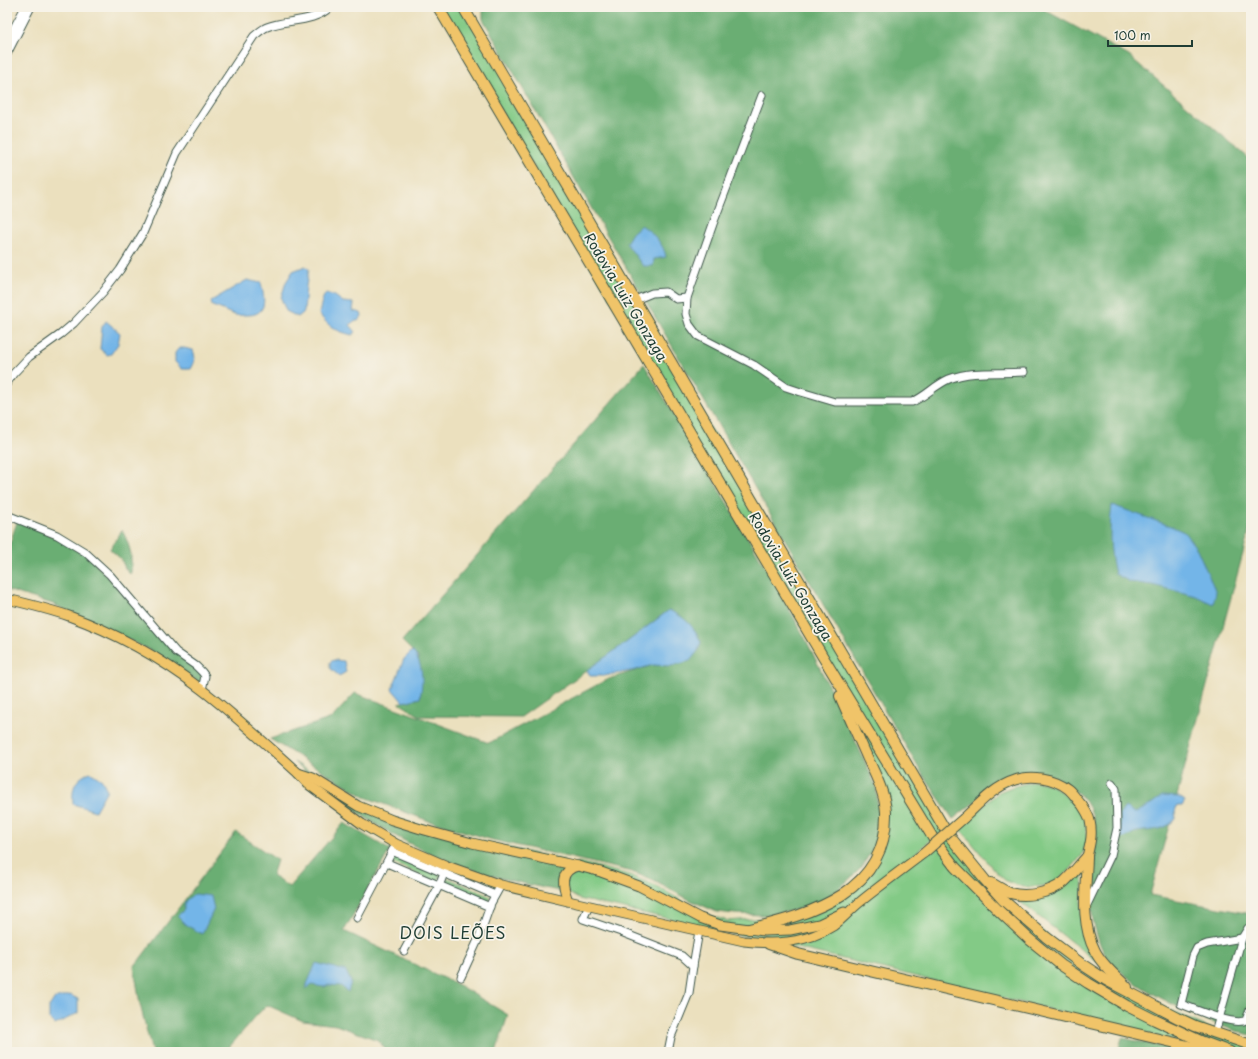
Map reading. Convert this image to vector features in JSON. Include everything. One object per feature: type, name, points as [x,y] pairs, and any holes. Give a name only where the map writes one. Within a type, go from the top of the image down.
[{"type":"highway","name":"Rodovia Luiz Gonzaga","points":[[438,7],[823,657],[933,838],[956,867],[998,910],[1043,950],[1088,983],[1127,1006],[1155,1020],[1203,1042],[1230,1052]]},
{"type":"highway","name":"Rodovia Luiz Gonzaga","points":[[463,7],[948,833],[985,880],[1004,900],[1065,952],[1106,980],[1178,1018],[1195,1026],[1251,1045]]},
{"type":"highway","points":[[748,929],[805,913],[824,906],[837,899],[865,875],[874,862],[882,842],[886,811],[880,786],[823,657]]},
{"type":"highway","points":[[985,880],[1010,893],[1040,893],[1052,889],[1064,882],[1087,857]]},
{"type":"highway","points":[[1087,857],[1085,915],[1088,933],[1095,951],[1108,968],[1138,997]]},
{"type":"highway","points":[[769,944],[798,954],[1214,1052]]},
{"type":"main road","points":[[7,599],[69,616],[112,635],[148,654],[202,690],[298,773],[308,784],[394,848],[446,870],[501,885],[744,941],[769,944],[808,937],[822,932],[837,923],[852,908],[924,853],[1005,784],[1017,779],[1028,777],[1042,778],[1055,782],[1068,789],[1074,796],[1090,819],[1092,836],[1087,857]]},
{"type":"main road","points":[[298,773],[313,778],[358,806],[422,830],[472,843],[601,872],[640,886],[700,918],[720,925],[777,932],[819,924],[852,908]]},
{"type":"main road","points":[[568,901],[563,887],[564,878],[568,871],[578,866]]},
{"type":"street","points":[[7,41],[24,7]]},
{"type":"street","points":[[7,54],[31,7]]},
{"type":"street","points":[[7,383],[13,374],[29,358],[74,323],[103,292],[120,270],[143,233],[177,153],[254,36],[266,27],[308,18],[326,11],[330,7]]},
{"type":"street","points":[[762,95],[713,224],[687,298],[686,314],[689,324],[698,336],[754,365],[786,387],[831,401],[844,403],[912,402],[939,385],[959,376],[973,373],[1024,372]]},
{"type":"street","points":[[635,300],[652,293],[666,292],[676,299],[687,298]]},
{"type":"street","points":[[7,515],[57,535],[79,548],[95,561],[110,575],[176,652],[202,672],[205,676],[202,690]]},
{"type":"street","points":[[1085,908],[1111,855],[1117,828],[1116,789],[1112,783]]},
{"type":"street","points":[[357,918],[394,848]]},
{"type":"street","points":[[387,863],[490,907]]},
{"type":"street","points":[[404,951],[446,870],[495,895]]},
{"type":"street","points":[[461,977],[478,940],[495,895],[501,885]]},
{"type":"street","points":[[589,906],[583,919],[682,956],[693,966]]},
{"type":"street","points":[[1215,1033],[1242,938],[1248,928]]},
{"type":"street","points":[[668,1052],[671,1037],[689,993],[699,931]]},
{"type":"street","points":[[1178,1018],[1193,956],[1198,948],[1207,944],[1242,938]]},
{"type":"street","points":[[1181,1004],[1219,1018],[1240,1022],[1244,1021],[1248,1017],[1251,1007]]},
{"type":"green space","points":[[440,7],[463,7],[946,830],[933,838],[883,881],[947,833],[1012,908],[1106,980],[1251,1048],[1251,1052],[1219,1052],[820,953],[579,899],[567,892],[563,886],[578,862],[629,875],[656,886],[707,915],[728,921],[791,916],[858,884],[886,831],[880,786],[856,718]]},
{"type":"green space","points":[[483,7],[1039,7],[1129,56],[1251,160],[1251,524],[1150,895],[1251,914],[1251,1035],[1216,1024],[1151,993],[1116,968],[1106,956],[1102,949],[1093,920],[1090,891],[1096,839],[1093,818],[1083,798],[1061,781],[1055,777],[1034,772],[1013,775],[1006,778],[953,819],[921,772],[589,204],[483,19]]},
{"type":"green space","points":[[644,364],[776,585],[805,638],[876,786],[879,818],[875,845],[861,868],[838,890],[821,902],[792,911],[764,915],[717,912],[648,878],[629,871],[493,840],[429,821],[365,797],[270,739],[332,718],[355,693],[489,743],[606,680],[653,665],[671,666],[669,610],[627,642],[521,717],[420,716],[399,703],[420,698],[418,657],[402,641]]},
{"type":"green space","points":[[18,519],[85,552],[169,644],[200,669],[203,685],[154,652],[53,604],[7,590],[7,552]]},
{"type":"green space","points":[[122,530],[127,540],[131,555],[130,574],[125,568],[121,559],[110,549]]},
{"type":"green space","points":[[294,762],[367,807],[414,826],[563,860],[567,869],[564,892],[520,883],[491,875],[463,866],[407,842],[367,819],[348,806]]},
{"type":"green space","points":[[1035,781],[1051,785],[1075,804],[1084,818],[1088,839],[1082,855],[1069,871],[1054,883],[1042,886],[1023,887],[1006,881],[995,871],[959,827],[999,792]]},
{"type":"green space","points":[[344,823],[390,850],[344,931],[460,986],[508,1015],[496,1052],[387,1052],[378,1040],[336,1025],[303,1021],[267,1005],[225,1052],[152,1052],[140,1004],[134,967],[236,832],[277,860],[272,876],[289,887]]},
{"type":"green space","points":[[394,854],[440,874],[440,877],[437,882],[391,862]]},
{"type":"green space","points":[[1084,866],[1081,906],[1084,936],[1097,962],[1014,897],[1032,898]]},
{"type":"green space","points":[[448,878],[491,897],[489,901],[487,902],[444,884],[444,881]]},
{"type":"green space","points":[[1122,1038],[1188,1052],[1118,1052]]},
{"type":"water","points":[[641,225],[657,239],[665,252],[666,257],[654,259],[653,266],[643,266],[626,243],[632,233]]},
{"type":"water","points":[[305,266],[309,269],[304,312],[298,317],[286,311],[281,298],[286,282],[293,271]]},
{"type":"water","points":[[247,280],[261,283],[264,301],[261,310],[258,313],[252,315],[236,315],[212,306],[211,301]]},
{"type":"water","points":[[326,293],[335,296],[343,302],[354,303],[353,311],[361,313],[362,316],[358,321],[354,321],[350,325],[356,332],[352,335],[333,328],[319,314],[322,301]]},
{"type":"water","points":[[106,321],[120,333],[118,344],[111,354],[107,355],[100,349],[102,327]]},
{"type":"water","points":[[179,348],[193,350],[195,360],[191,369],[182,369],[175,362],[175,353]]},
{"type":"water","points":[[1112,505],[1184,532],[1197,549],[1216,592],[1213,604],[1196,596],[1152,585],[1130,582],[1115,574],[1110,540]]},
{"type":"water","points":[[669,610],[680,616],[688,623],[695,631],[701,642],[698,651],[690,661],[671,666],[653,665],[604,676],[590,676],[587,670]]},
{"type":"water","points":[[412,651],[421,667],[422,686],[420,698],[403,702],[392,689],[404,659]]},
{"type":"water","points":[[334,660],[344,661],[346,672],[339,676],[330,668],[330,662]]},
{"type":"water","points":[[90,772],[102,780],[107,790],[95,811],[73,804],[73,793],[77,781]]},
{"type":"water","points":[[1162,796],[1179,797],[1185,801],[1182,806],[1177,806],[1175,811],[1176,819],[1162,828],[1135,833],[1120,838],[1120,814],[1125,807],[1135,813],[1147,807]]},
{"type":"water","points":[[195,894],[211,896],[214,909],[202,934],[186,925],[177,916],[184,910],[186,900]]},
{"type":"water","points":[[316,963],[346,971],[351,982],[348,992],[341,986],[329,985],[324,987],[311,985],[305,989]]},
{"type":"water","points":[[70,995],[78,999],[78,1013],[55,1025],[49,1019],[49,1007],[54,999]]},
{"type":"district","name":"DOIS LEÕES","points":[[453,932]]}]
